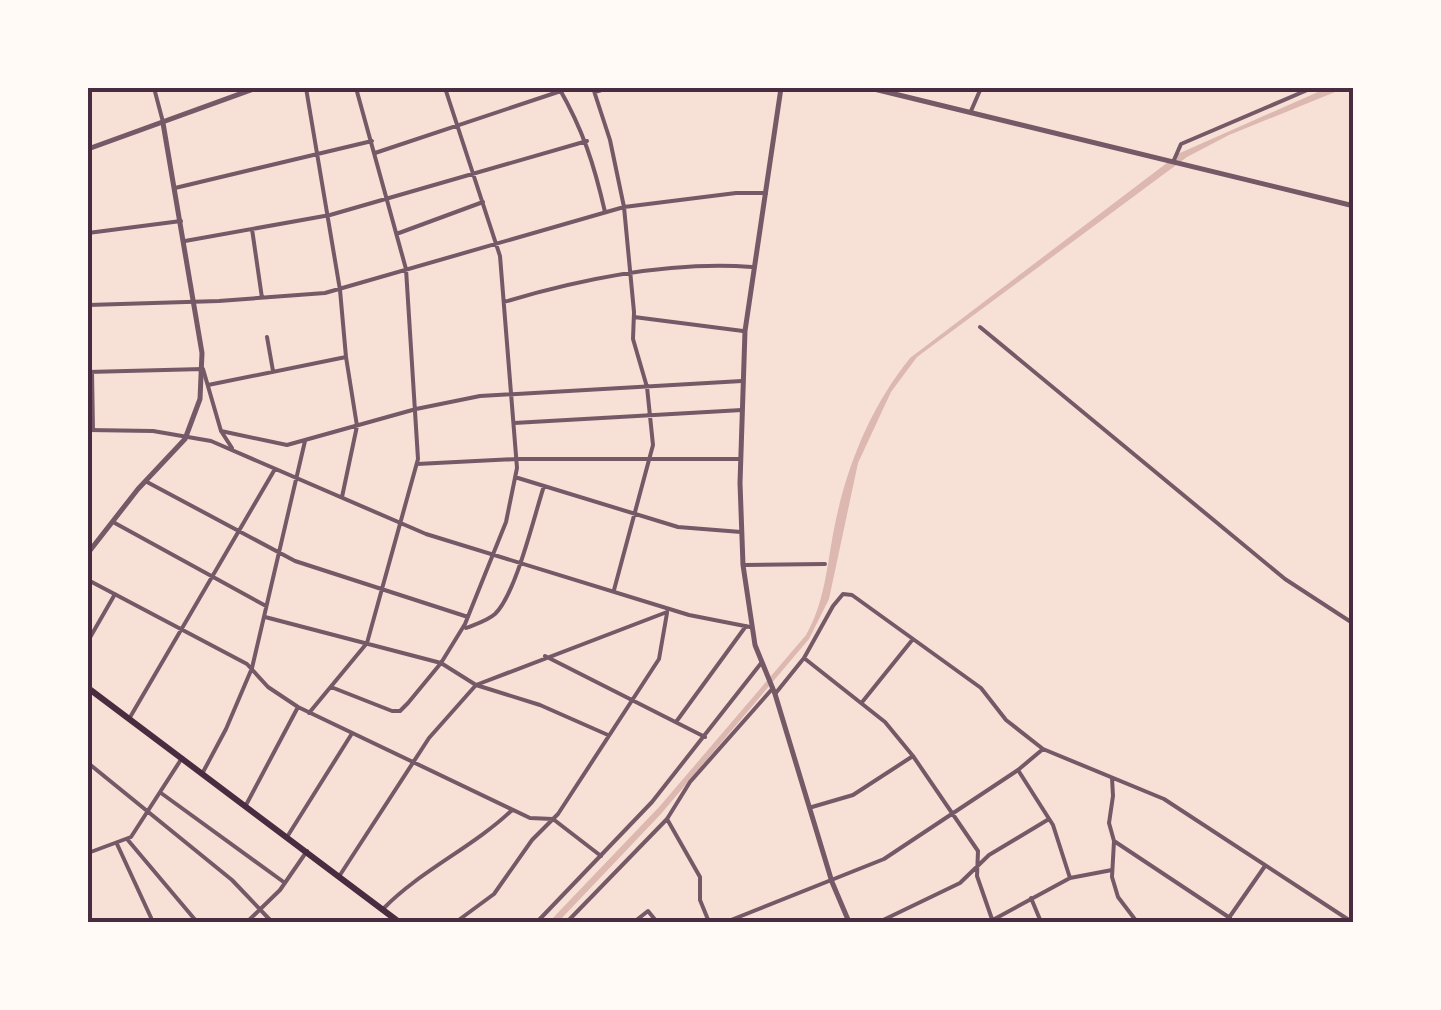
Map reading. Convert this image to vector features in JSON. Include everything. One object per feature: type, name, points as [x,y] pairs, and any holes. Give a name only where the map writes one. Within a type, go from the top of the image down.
[{"type":"main road","points":[[88,688],[340,875],[394,921]]},
{"type":"street","points":[[154,88],[185,240],[203,369],[221,431],[233,450]]},
{"type":"street","points":[[227,88],[230,98]]},
{"type":"street","points":[[88,149],[256,88]]},
{"type":"street","points":[[306,88],[358,426],[342,499]]},
{"type":"street","points":[[309,714],[367,643],[416,464],[406,269],[356,88]]},
{"type":"street","points":[[331,687],[397,712],[408,704],[441,663],[468,617],[495,555],[516,477],[497,244],[445,88]]},
{"type":"street","points":[[375,153],[570,88]]},
{"type":"street","points":[[608,88],[594,90],[624,206],[634,345],[647,388],[651,459],[643,475],[614,591]]},
{"type":"street","points":[[781,88],[744,331],[740,459],[748,626],[774,691],[832,882],[849,922]]},
{"type":"street","points":[[870,88],[1354,206]]},
{"type":"street","points":[[970,114],[981,88]]},
{"type":"street","points":[[1174,164],[1181,144],[1312,88]]},
{"type":"street","points":[[560,89],[586,141],[605,212]]},
{"type":"street","points":[[175,188],[372,141]]},
{"type":"street","points":[[185,240],[328,216],[586,141]]},
{"type":"street","points":[[88,305],[262,298],[340,290],[624,206],[766,193]]},
{"type":"street","points":[[396,234],[484,202]]},
{"type":"street","points":[[88,233],[181,221]]},
{"type":"street","points":[[252,229],[262,298]]},
{"type":"street","points":[[504,302],[588,279],[630,273],[752,267]]},
{"type":"street","points":[[634,317],[744,331]]},
{"type":"street","points":[[980,327],[1286,578],[1354,624]]},
{"type":"street","points":[[267,337],[273,372]]},
{"type":"street","points":[[207,385],[346,356]]},
{"type":"street","points":[[203,369],[90,372],[90,430],[187,436],[233,450],[400,524],[667,610],[748,626]]},
{"type":"street","points":[[88,553],[187,436],[200,399],[203,369]]},
{"type":"street","points":[[221,431],[276,445],[480,396],[742,381]]},
{"type":"street","points":[[514,424],[742,410]]},
{"type":"street","points":[[202,774],[252,668],[305,441]]},
{"type":"street","points":[[416,464],[517,459],[740,459]]},
{"type":"street","points":[[129,719],[274,469]]},
{"type":"street","points":[[516,477],[685,528],[741,532]]},
{"type":"street","points":[[146,481],[279,554],[468,617]]},
{"type":"street","points":[[462,629],[496,613],[520,562],[544,486]]},
{"type":"street","points":[[112,522],[267,606]]},
{"type":"street","points":[[744,565],[825,564]]},
{"type":"street","points":[[88,580],[252,668],[268,686],[309,714],[512,810],[537,820],[554,819],[601,856]]},
{"type":"street","points":[[88,640],[115,594]]},
{"type":"street","points":[[567,922],[667,819],[690,782],[804,658],[836,602],[847,594],[981,688],[1006,720],[1043,750],[1177,806],[1352,921]]},
{"type":"street","points":[[340,875],[436,729],[476,685],[667,610]]},
{"type":"street","points":[[456,922],[494,894],[532,840],[554,819],[661,654],[667,610]]},
{"type":"street","points":[[265,617],[441,663],[476,685],[540,705],[609,736]]},
{"type":"street","points":[[676,722],[748,626]]},
{"type":"street","points":[[862,702],[914,639]]},
{"type":"street","points":[[545,656],[705,737]]},
{"type":"street","points":[[804,658],[885,722],[913,756],[978,851],[977,876],[992,922],[1070,878],[1112,870]]},
{"type":"street","points":[[537,922],[652,802],[762,662]]},
{"type":"street","points":[[245,806],[298,707]]},
{"type":"street","points":[[288,837],[352,735]]},
{"type":"street","points":[[726,922],[892,855],[1043,750]]},
{"type":"street","points":[[810,808],[853,795],[913,756]]},
{"type":"street","points":[[88,853],[127,839],[182,758]]},
{"type":"street","points":[[88,763],[232,880],[272,922]]},
{"type":"street","points":[[1018,770],[1049,819],[1070,878]]},
{"type":"street","points":[[1112,778],[1109,823],[1114,841],[1115,890],[1136,922]]},
{"type":"street","points":[[161,793],[285,883]]},
{"type":"street","points":[[383,909],[416,878],[480,838],[512,810]]},
{"type":"street","points":[[667,819],[700,877],[700,900],[709,922]]},
{"type":"street","points":[[879,922],[960,884],[998,848],[1049,819]]},
{"type":"street","points":[[127,839],[197,922]]},
{"type":"street","points":[[1114,841],[1228,920],[1264,866]]},
{"type":"street","points":[[117,844],[151,922]]},
{"type":"street","points":[[248,922],[285,883],[307,851]]},
{"type":"street","points":[[1032,898],[1041,922]]},
{"type":"street","points":[[634,922],[648,911],[657,922]]},
{"type":"shaded area","points":[[1327,88],[1345,88],[1229,135],[1187,157],[917,357],[891,392],[858,463],[829,599],[809,639],[660,815],[558,922],[549,922],[660,806],[806,635],[821,596],[839,506],[853,460],[883,396],[910,358],[1180,153]]}]
